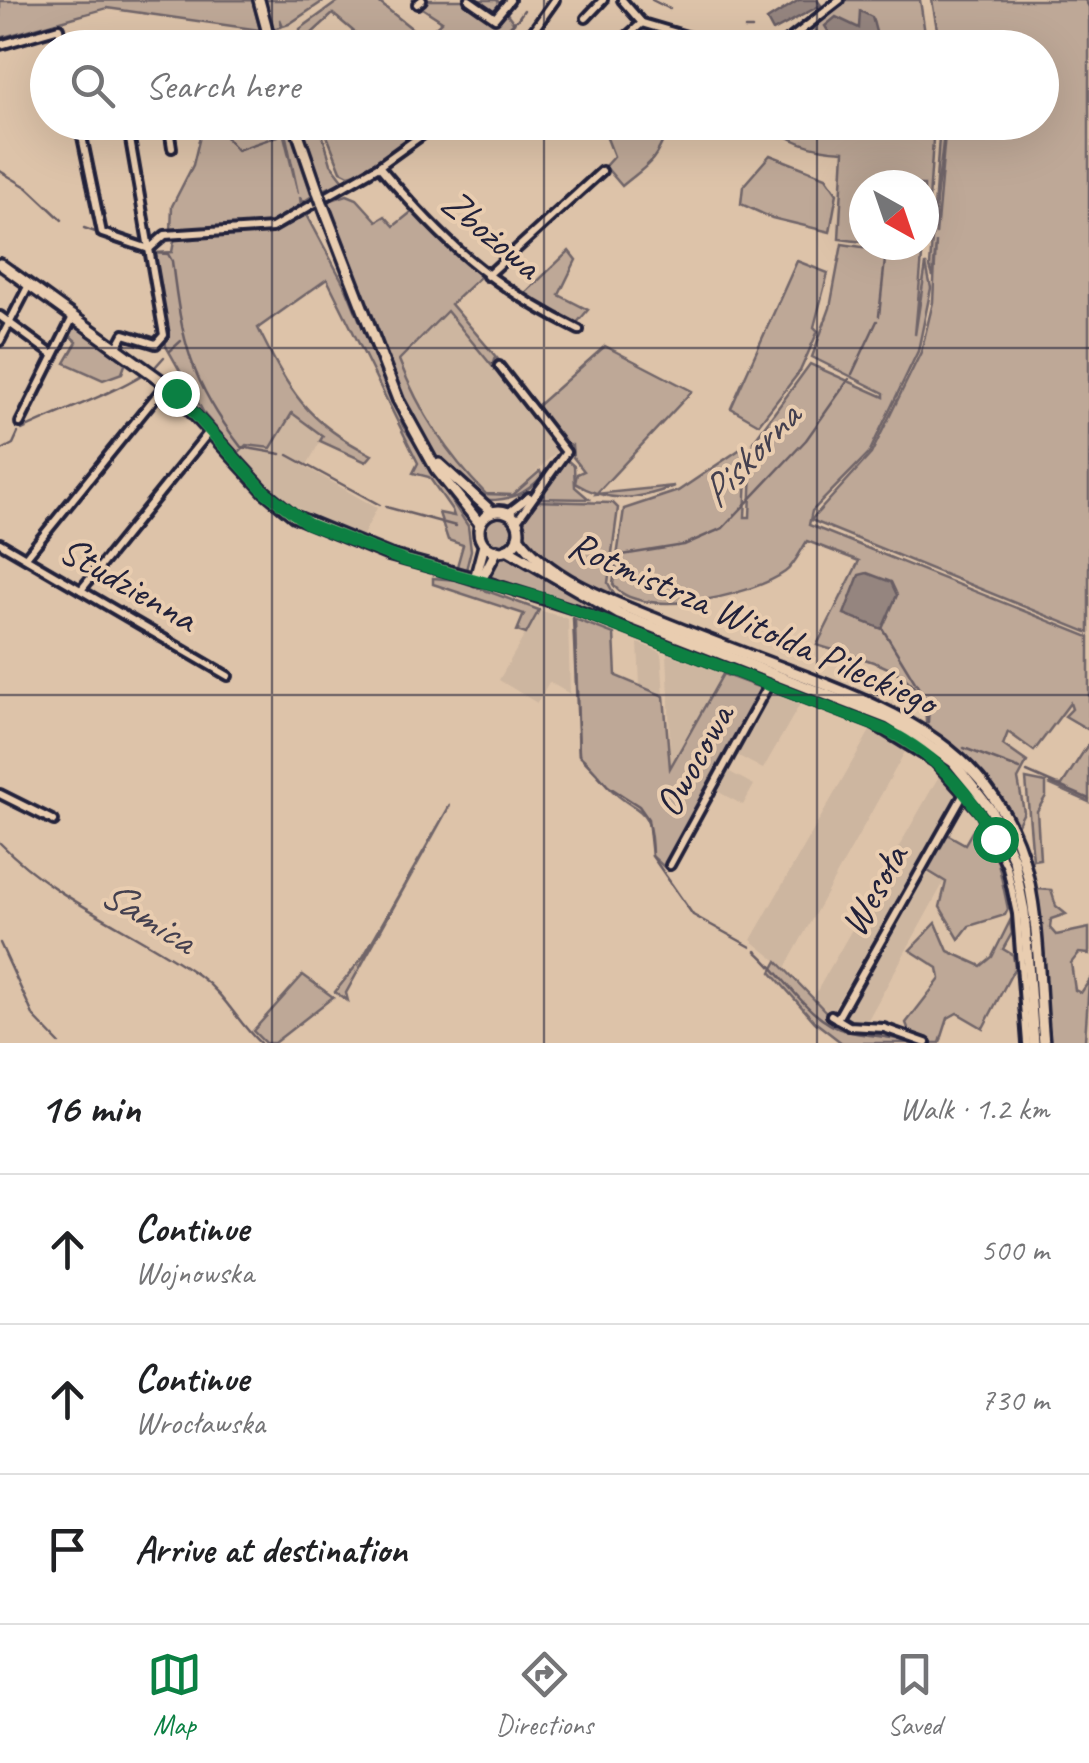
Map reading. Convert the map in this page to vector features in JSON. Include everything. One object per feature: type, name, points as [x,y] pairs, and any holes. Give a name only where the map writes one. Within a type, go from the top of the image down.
[{"type":"main road","points":[[259,0],[267,30]]},
{"type":"main road","points":[[300,140],[391,385],[425,449],[480,524],[484,544],[478,579]]},
{"type":"main road","points":[[0,264],[166,384],[265,492],[294,516],[389,556],[478,579]]},
{"type":"main road","points":[[425,449],[492,512],[512,518],[518,536],[478,579]]},
{"type":"main road","points":[[480,524],[492,512]]},
{"type":"main road","name":"Rotmistrza Witolda Pileckiego","points":[[518,536],[549,566],[600,596],[894,712],[961,758],[1000,807],[1022,856],[1031,895],[1044,1043]]},
{"type":"main road","points":[[484,544],[502,550]]},
{"type":"main road","name":"Rotmistrza Witolda Pileckiego","points":[[502,550],[620,614],[889,719],[954,762],[992,810],[1014,860],[1024,911],[1031,1043]]},
{"type":"street","points":[[469,0],[495,18],[510,0]]},
{"type":"street","points":[[534,30],[555,0]]},
{"type":"street","points":[[586,18],[603,0]]},
{"type":"street","points":[[622,0],[642,23],[666,30]]},
{"type":"street","points":[[802,30],[840,0]]},
{"type":"street","points":[[634,30],[642,23]]},
{"type":"street","points":[[0,45],[30,36]]},
{"type":"street","points":[[83,140],[102,233],[149,249]]},
{"type":"street","points":[[117,347],[124,334],[159,344],[164,334],[131,140]]},
{"type":"street","points":[[171,140],[172,148]]},
{"type":"street","points":[[149,249],[156,239],[170,234],[272,228],[379,166],[415,140]]},
{"type":"street","name":"Zbożowa","points":[[379,166],[451,248],[487,276],[580,330]]},
{"type":"street","points":[[487,276],[602,171]]},
{"type":"street","points":[[0,341],[30,285]]},
{"type":"street","points":[[0,316],[53,356]]},
{"type":"street","points":[[20,423],[74,316]]},
{"type":"street","points":[[499,366],[566,452],[512,518]]},
{"type":"street","points":[[26,556],[166,384]]},
{"type":"street","points":[[81,590],[211,430]]},
{"type":"street","name":"Studzienna","points":[[0,544],[228,676]]},
{"type":"street","points":[[478,579],[546,599],[892,733],[935,762],[965,792],[995,839],[1012,888],[1031,1043]]},
{"type":"street","name":"Owocowa","points":[[670,865],[769,684]]},
{"type":"street","name":"Wesoła","points":[[926,1043],[834,1017],[965,792]]},
{"type":"street","points":[[0,794],[54,820]]},
{"type":"shaded area","points":[[252,0],[260,30],[107,8],[0,38],[0,1]]},
{"type":"shaded area","points":[[263,0],[325,0],[289,24],[283,26],[280,19],[281,27],[271,29]]},
{"type":"shaded area","points":[[340,0],[376,0],[414,30],[352,30],[333,14],[316,30],[300,29]]},
{"type":"shaded area","points":[[425,0],[497,0],[514,23],[507,30],[432,30],[442,21],[419,6]]},
{"type":"shaded area","points":[[799,0],[817,0],[821,5],[775,30],[767,20]]},
{"type":"shaded area","points":[[844,0],[920,0],[924,30],[816,30]]},
{"type":"shaded area","points":[[932,0],[1089,0],[1089,633],[811,520],[871,454],[921,352],[933,302],[935,260],[939,260],[944,140],[1059,140],[1059,30],[937,30]]},
{"type":"shaded area","points":[[860,11],[872,17],[875,30],[827,30],[825,26],[836,17],[859,28]]},
{"type":"shaded area","points":[[199,140],[285,140],[298,193],[287,140],[293,140],[312,196],[303,202],[300,197],[301,205],[274,226],[171,232],[172,206],[193,165]]},
{"type":"shaded area","points":[[304,140],[324,140],[331,164],[344,181],[321,191]]},
{"type":"shaded area","points":[[329,140],[410,140],[367,170],[349,175],[341,171]]},
{"type":"shaded area","points":[[608,140],[663,140],[654,158],[622,186],[605,166],[614,156]]},
{"type":"shaded area","points":[[796,140],[933,140],[931,170],[849,170],[849,240],[839,239],[844,151]]},
{"type":"shaded area","points":[[939,140],[943,140],[939,179]]},
{"type":"shaded area","points":[[770,155],[826,177],[837,193],[830,232],[772,218],[741,204],[743,186]]},
{"type":"shaded area","points":[[347,195],[357,199],[377,221],[385,216],[394,226],[414,210],[481,276],[451,304],[520,385],[495,357],[492,366],[447,311],[399,360],[436,432],[486,494],[513,495],[540,471],[542,476],[522,493],[508,498],[482,500],[442,465],[409,417],[325,202]]},
{"type":"shaded area","points":[[305,211],[347,290],[403,426],[468,526],[471,550],[466,570],[456,570],[463,545],[448,540],[439,513],[454,516],[452,510],[429,477],[413,473],[418,463],[327,279],[258,328],[302,403],[331,431],[372,455],[366,462],[320,441],[323,436],[292,413],[271,448],[246,445],[238,453],[205,415],[166,346],[156,253],[172,252],[175,236],[269,231]]},
{"type":"shaded area","points":[[842,244],[849,245],[849,260],[922,260],[915,335],[926,264],[931,288],[918,351],[869,453],[812,511],[809,525],[1089,637],[1089,730],[1065,716],[1072,709],[1070,703],[1034,751],[1008,732],[1003,745],[1027,762],[1018,779],[1024,812],[1017,826],[987,779],[926,724],[924,705],[904,677],[871,661],[817,645],[859,561],[807,541],[788,569],[769,581],[721,597],[668,603],[645,601],[626,595],[613,584],[624,509],[678,491],[745,446],[745,517],[750,517],[753,442],[810,364],[884,397],[884,393],[812,357],[830,308]]},
{"type":"shaded area","points":[[569,251],[576,260],[559,295],[588,310],[575,325],[521,297]]},
{"type":"shaded area","points":[[797,261],[828,273],[814,327],[818,331],[800,371],[759,424],[731,408]]},
{"type":"shaded area","points":[[447,310],[559,449],[513,495],[486,494],[456,464],[430,428],[399,359]]},
{"type":"shaded area","points":[[71,323],[126,362],[122,373],[103,380],[65,363],[77,342],[67,333]]},
{"type":"shaded area","points":[[605,346],[692,391],[597,493],[575,483],[577,474],[584,471],[573,457],[572,445],[566,445],[535,408]]},
{"type":"shaded area","points":[[292,413],[323,436],[306,467],[377,508],[360,541],[286,501],[238,453],[246,445],[271,448]]},
{"type":"shaded area","points":[[567,460],[574,466],[575,487],[589,499],[534,498],[550,485]]},
{"type":"shaded area","points":[[674,486],[635,497],[598,494]]},
{"type":"shaded area","points":[[532,501],[613,503],[618,508],[608,583],[618,601],[559,570],[534,548],[519,521]]},
{"type":"shaded area","points":[[499,516],[510,520],[514,531],[510,542],[499,546],[488,542],[484,531],[488,520]]},
{"type":"shaded area","points":[[507,552],[597,607],[893,724],[948,761],[987,809],[1011,862],[1019,912],[1009,869],[981,810],[954,776],[917,746],[872,720],[824,700],[590,612],[491,580],[487,572],[494,556]]},
{"type":"shaded area","points":[[867,573],[891,582],[897,595],[882,629],[844,614],[859,575]]},
{"type":"shaded area","points":[[433,578],[457,580],[539,610],[526,634],[517,631],[524,614],[433,584]]},
{"type":"shaded area","points":[[539,610],[568,619],[570,694],[549,682],[537,703],[499,680]]},
{"type":"shaded area","points":[[575,619],[614,634],[616,676],[664,696],[670,768],[723,674],[761,688],[664,867],[652,856],[645,817],[617,795],[579,755]]},
{"type":"shaded area","points":[[638,643],[661,652],[664,696],[640,685]]},
{"type":"shaded area","points":[[667,653],[723,674],[670,770],[669,697]]},
{"type":"shaded area","points":[[769,692],[800,704],[763,769],[735,754]]},
{"type":"shaded area","points":[[871,729],[907,748],[785,968],[751,940]]},
{"type":"shaded area","points":[[1089,743],[1089,802],[1049,784],[1062,785]]},
{"type":"shaded area","points":[[726,770],[754,785],[743,805],[715,790]]},
{"type":"shaded area","points":[[939,776],[957,794],[831,1013],[813,998]]},
{"type":"shaded area","points":[[1026,779],[1046,783],[1046,796],[1037,811],[1040,859],[1033,860]]},
{"type":"shaded area","points":[[450,805],[346,993],[348,1001],[335,992],[363,957]]},
{"type":"shaded area","points":[[977,823],[998,862],[1008,909],[1005,915],[969,926],[959,939],[940,907],[946,882],[923,868],[943,832],[965,844]]},
{"type":"shaded area","points":[[923,871],[944,882],[865,1025],[842,1020]]},
{"type":"shaded area","points":[[1037,889],[1051,890],[1056,906],[1066,914],[1051,919],[1050,928],[1056,935],[1089,928],[1089,954],[1079,953],[1071,963],[1075,990],[1081,993],[1089,981],[1085,1040],[1089,1043],[1050,1043]]},
{"type":"shaded area","points":[[1010,921],[1012,933],[1003,949],[1013,955],[1015,967],[983,1028],[957,1013],[948,1018],[940,1043],[842,1043],[815,1022],[771,972],[777,961],[832,1018],[905,1038],[910,1033],[906,1023],[940,979],[938,968],[910,950],[936,923],[948,951],[981,966],[992,957]]},
{"type":"shaded area","points":[[303,975],[333,997],[274,1043],[265,1043],[253,1031]]},
{"type":"waterway","points":[[652,0],[670,9]]},
{"type":"waterway","points":[[1085,0],[1089,7]]},
{"type":"waterway","points":[[517,20],[524,10]]},
{"type":"waterway","points":[[506,30],[515,21]]},
{"type":"waterway","points":[[745,29],[752,29]]},
{"type":"waterway","points":[[228,140],[237,150],[266,140]]},
{"type":"waterway","name":"Piskorna","points":[[0,171],[28,188],[62,220]]},
{"type":"waterway","name":"Piskorna","points":[[84,228],[101,234]]},
{"type":"waterway","name":"Piskorna","points":[[153,253],[168,254],[172,261],[191,360],[224,423],[241,447],[281,454]]},
{"type":"waterway","name":"Piskorna","points":[[879,316],[885,260]]},
{"type":"waterway","name":"Piskorna","points":[[852,374],[877,321]]},
{"type":"waterway","points":[[170,351],[181,341]]},
{"type":"waterway","points":[[155,367],[164,357]]},
{"type":"waterway","points":[[22,430],[145,373]]},
{"type":"waterway","name":"Piskorna","points":[[616,556],[684,545],[723,528],[806,440],[849,379]]},
{"type":"waterway","points":[[0,451],[13,444],[18,433]]},
{"type":"waterway","name":"Piskorna","points":[[288,455],[380,505]]},
{"type":"waterway","name":"Piskorna","points":[[386,507],[456,526]]},
{"type":"waterway","points":[[573,618],[579,755],[608,786],[639,806],[648,819],[652,856],[693,915],[751,947]]},
{"type":"waterway","points":[[882,628],[929,705],[928,722]]},
{"type":"waterway","points":[[964,748],[1020,769]]},
{"type":"waterway","points":[[1027,772],[1089,799]]},
{"type":"waterway","name":"Samica","points":[[0,843],[70,898],[198,975],[217,991],[260,1043]]},
{"type":"waterway","points":[[0,943],[34,1017],[59,1043]]},
{"type":"waterway","points":[[756,951],[809,1008],[834,1026],[910,1043]]},
{"type":"route","points":[[176,393],[265,492],[308,524],[405,561],[546,599],[886,730],[917,748],[954,780],[981,813],[995,839]]}]
